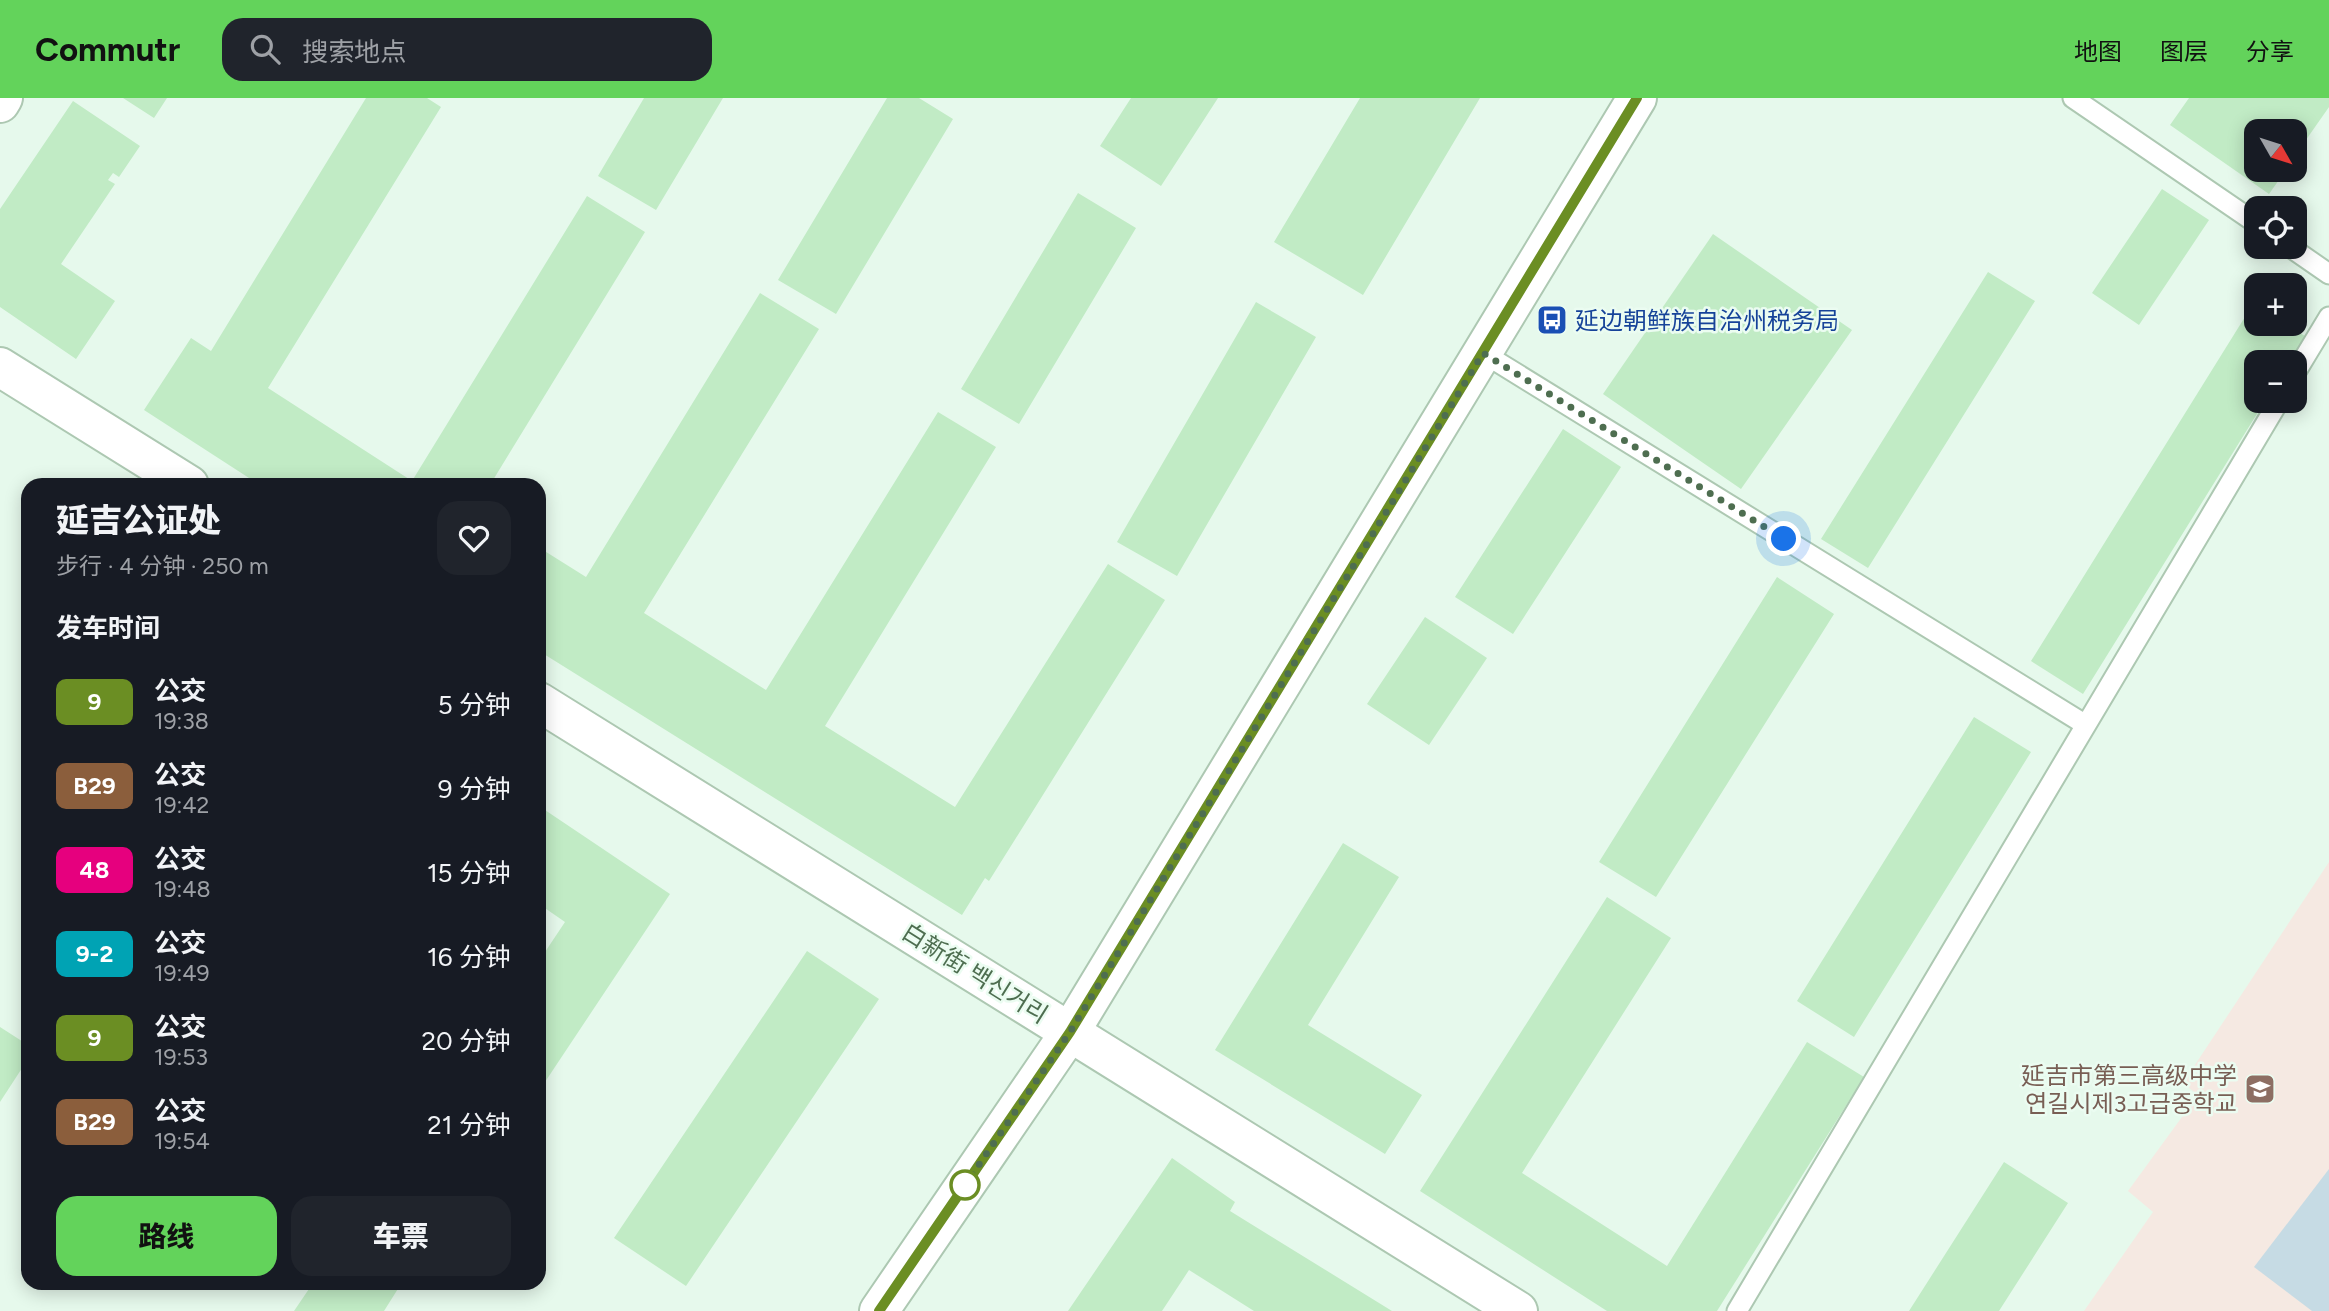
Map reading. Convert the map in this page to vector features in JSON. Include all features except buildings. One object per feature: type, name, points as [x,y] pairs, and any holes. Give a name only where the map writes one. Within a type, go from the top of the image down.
[{"type":"street","points":[[0,103],[3,98]]},
{"type":"street","points":[[879,1311],[1070,1032],[1637,98]]},
{"type":"street","points":[[0,367],[178,478]]},
{"type":"street","name":"白新街 백신거리","points":[[546,706],[1518,1311]]},
{"type":"lane","points":[[2073,98],[2244,215]]},
{"type":"lane","points":[[2307,259],[2329,274]]},
{"type":"lane","points":[[2307,353],[2329,317]]},
{"type":"lane","points":[[1483,353],[2086,725]]},
{"type":"lane","points":[[1737,1311],[2272,413]]},
{"type":"shaded area","name":"延吉市第三高级中学 연길시제3고급중학교","points":[[2329,862],[2329,1311],[2084,1311],[2153,1212],[2128,1191],[2198,1095],[2183,1083]]},
{"type":"shaded area","points":[[2329,1169],[2329,1311],[2312,1311],[2254,1267]]},
{"type":"bus line","name":"9","points":[[879,1311],[1070,1032],[1637,98]]},
{"type":"place","name":"延边朝鲜族自治州税务局","points":[[1552,320]]},
{"type":"place","name":"延吉市第三高级中学 연길시제3고급중학교","points":[[2260,1089]]},
{"type":"route","points":[[965,1185],[1070,1032],[1483,353],[1784,539]]}]
